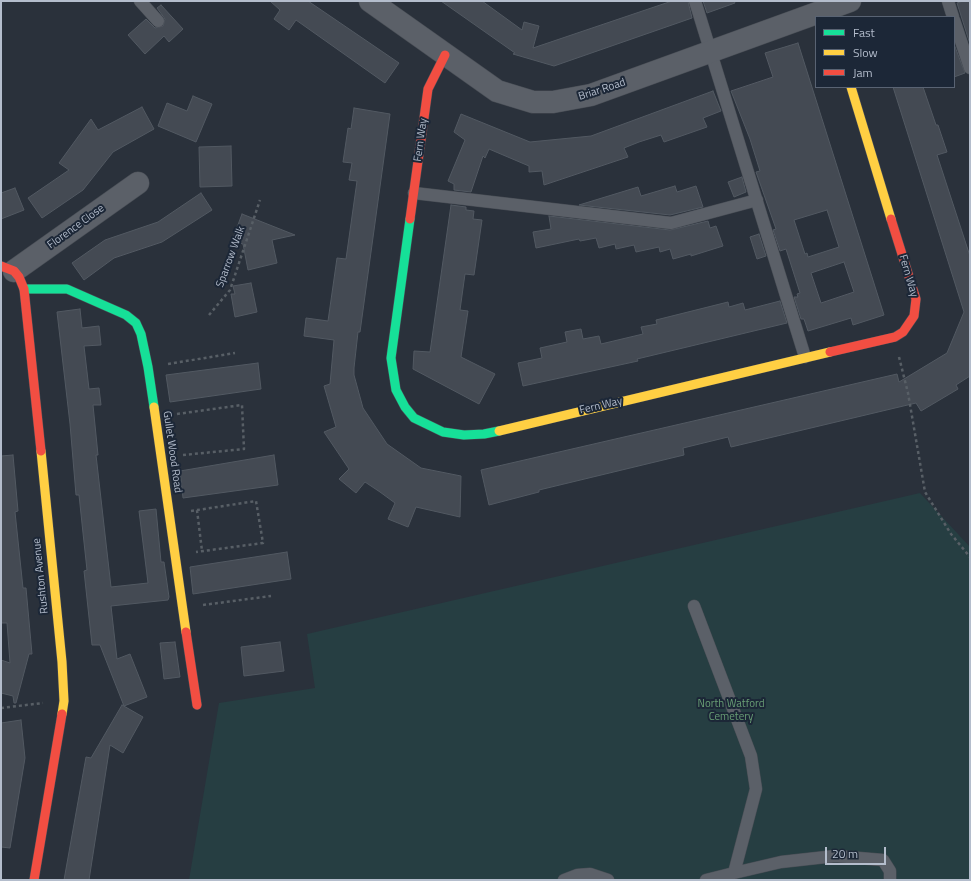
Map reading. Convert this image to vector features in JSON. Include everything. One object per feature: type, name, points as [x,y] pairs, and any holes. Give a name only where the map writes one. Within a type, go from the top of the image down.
[{"type":"street","name":"Briar Road","points":[[370,1],[498,91],[533,102],[554,102],[591,95],[850,1]]},
{"type":"street","name":"Fern Way","points":[[445,55],[428,89],[391,358],[396,390],[405,407],[414,418],[443,432],[464,435],[484,434],[805,357],[895,337],[909,324],[915,309],[916,298],[851,88]]},
{"type":"street","name":"Florence Close","points":[[13,276],[138,182]]},
{"type":"street","name":"Gullet Wood Road","points":[[13,276],[67,289],[126,314],[136,323],[141,334],[148,367],[168,514],[197,705]]},
{"type":"street","name":"Rushton Avenue","points":[[13,276],[62,662],[64,701],[34,880]]},
{"type":"lane","points":[[140,1],[158,21]]},
{"type":"lane","points":[[694,1],[805,357]]},
{"type":"lane","points":[[948,1],[953,16]]},
{"type":"lane","points":[[955,23],[970,68]]},
{"type":"lane","points":[[414,193],[671,224],[757,200]]},
{"type":"lane","points":[[694,606],[751,756],[756,789],[734,873]]},
{"type":"lane","points":[[706,880],[781,862],[835,856],[883,860],[890,871],[890,880]]},
{"type":"lane","points":[[564,880],[577,875],[590,874],[608,880]]},
{"type":"path","name":"Sparrow Walk","points":[[209,314],[230,290],[260,200]]},
{"type":"path","points":[[895,337],[908,393],[925,492],[951,534],[970,557]]},
{"type":"path","points":[[148,367],[234,353]]},
{"type":"path","points":[[154,417],[242,405],[244,449],[160,457]]},
{"type":"path","points":[[168,514],[256,501],[263,544],[175,555]]},
{"type":"path","points":[[197,510],[202,551]]},
{"type":"path","points":[[183,608],[271,596]]},
{"type":"path","points":[[1,708],[64,701]]},
{"type":"green space","name":"North Watford Cemetery","points":[[920,493],[970,547],[970,880],[189,880],[219,703],[315,688],[307,634]]},
{"type":"building","points":[[270,1],[308,1],[399,63],[385,83],[296,20],[289,30],[274,19],[280,10]]},
{"type":"building","points":[[441,1],[482,1],[522,30],[524,22],[539,26],[533,48],[672,1],[688,1],[692,18],[554,66],[513,54],[515,53]]},
{"type":"building","points":[[703,1],[734,1],[735,3],[707,13]]},
{"type":"building","points":[[970,1],[970,44],[957,3]]},
{"type":"building","points":[[161,5],[183,29],[169,42],[164,36],[145,54],[128,35],[146,19],[155,28],[163,26],[165,19],[157,8]]},
{"type":"building","points":[[798,43],[884,315],[853,325],[851,318],[808,331],[804,319],[801,319],[794,297],[798,297],[797,294],[800,293],[786,249],[780,251],[773,230],[776,229],[756,172],[760,171],[750,139],[731,91],[773,77],[765,53]],"holes":[[[827,210],[839,247],[808,257],[807,253],[805,254],[794,220]],[[844,262],[854,292],[821,303],[811,273]]]},
{"type":"building","points":[[955,47],[965,73],[955,77]]},
{"type":"building","points":[[893,88],[923,88],[947,152],[937,155],[970,256],[970,376],[956,385],[958,389],[921,411],[916,403],[731,447],[728,437],[683,448],[684,455],[539,490],[539,492],[489,505],[481,470],[897,374],[899,382],[947,353],[964,312]]},
{"type":"building","points":[[713,91],[721,111],[703,118],[707,127],[664,142],[661,135],[639,142],[624,148],[628,157],[544,185],[542,171],[529,172],[529,166],[489,149],[485,158],[483,156],[471,192],[454,190],[454,184],[448,181],[465,140],[454,132],[461,114],[530,142],[591,136]]},
{"type":"building","points":[[193,96],[212,104],[196,142],[158,126],[167,103],[187,111]]},
{"type":"building","points":[[142,107],[154,129],[113,152],[83,190],[42,218],[28,198],[69,170],[59,163],[91,119],[98,130]]},
{"type":"building","points":[[354,108],[390,114],[360,332],[358,332],[354,375],[363,408],[387,444],[421,468],[461,476],[460,517],[416,507],[408,527],[388,519],[395,503],[365,482],[356,493],[339,479],[349,469],[324,432],[336,427],[324,386],[330,384],[334,340],[304,336],[306,318],[328,321],[337,258],[346,259],[357,181],[349,180],[352,163],[343,162],[348,128],[351,129]]},
{"type":"building","points":[[231,146],[232,186],[200,187],[199,147]]},
{"type":"building","points":[[742,177],[746,192],[734,197],[728,182]]},
{"type":"building","points":[[675,186],[677,192],[696,186],[703,207],[670,215],[579,205],[638,187],[641,196]]},
{"type":"building","points":[[15,188],[24,210],[1,219],[1,193]]},
{"type":"building","points":[[201,193],[212,210],[162,242],[114,258],[84,280],[72,263],[105,240],[158,222]]},
{"type":"building","points":[[451,205],[466,207],[466,210],[474,211],[473,219],[482,220],[474,275],[465,274],[460,310],[468,311],[461,357],[495,374],[479,404],[413,369],[414,351],[430,352]]},
{"type":"building","points":[[242,214],[295,235],[272,240],[277,263],[248,270],[243,244],[232,241]]},
{"type":"building","points":[[549,216],[670,230],[708,221],[710,228],[716,226],[723,246],[691,256],[691,254],[673,259],[670,249],[660,252],[659,247],[636,252],[634,245],[616,249],[615,244],[599,248],[596,238],[580,241],[579,239],[536,248],[533,232],[551,229]]},
{"type":"building","points":[[759,234],[766,256],[757,259],[750,237]]},
{"type":"building","points":[[251,283],[257,312],[235,317],[231,294],[235,294],[233,286]]},
{"type":"building","points":[[780,301],[787,323],[637,359],[638,361],[523,386],[518,363],[542,358],[540,348],[567,342],[565,332],[581,329],[583,339],[599,336],[601,344],[643,334],[641,327],[657,324],[656,320],[728,302],[729,307],[743,303],[745,310]]},
{"type":"building","points":[[80,309],[82,328],[99,326],[101,345],[84,346],[89,389],[99,388],[101,405],[93,405],[98,455],[96,455],[111,587],[148,583],[139,511],[156,509],[161,562],[164,562],[169,597],[168,600],[111,606],[117,659],[130,654],[147,697],[124,706],[100,645],[92,645],[84,571],[87,570],[79,495],[76,495],[70,424],[57,312]]},
{"type":"building","points":[[258,363],[261,389],[170,402],[166,375]]},
{"type":"building","points":[[13,455],[18,511],[15,512],[23,588],[26,588],[32,654],[29,654],[16,703],[14,703],[13,696],[1,693],[1,660],[10,663],[7,623],[1,623],[1,456]]},
{"type":"building","points":[[274,455],[278,485],[183,498],[180,471]]},
{"type":"building","points":[[287,552],[291,579],[193,594],[190,567]]},
{"type":"building","points":[[175,642],[180,677],[164,679],[160,643]]},
{"type":"building","points":[[280,642],[284,671],[244,676],[241,647]]},
{"type":"building","points":[[122,705],[143,717],[123,753],[110,745],[89,880],[64,880],[86,757],[91,758]]},
{"type":"building","points":[[21,720],[25,758],[10,848],[1,847],[1,723]]},
{"type":"traffic: fast","points":[[410,219],[391,358],[396,390],[405,407],[414,418],[443,432],[464,435],[484,434],[499,431]]},
{"type":"traffic: fast","points":[[24,289],[67,289],[126,315],[136,323],[141,334],[154,407]]},
{"type":"traffic: slow","points":[[851,88],[891,219]]},
{"type":"traffic: slow","points":[[499,431],[830,352]]},
{"type":"traffic: slow","points":[[154,407],[186,632]]},
{"type":"traffic: slow","points":[[41,451],[62,662],[64,701],[62,714]]},
{"type":"traffic: jam","points":[[410,219],[428,89],[445,55]]},
{"type":"traffic: jam","points":[[830,352],[895,337],[903,332],[914,316],[916,299],[891,219]]},
{"type":"traffic: jam","points":[[1,266],[14,271],[19,277],[24,289],[41,451]]},
{"type":"traffic: jam","points":[[186,632],[197,705]]},
{"type":"traffic: jam","points":[[34,880],[62,714]]}]
